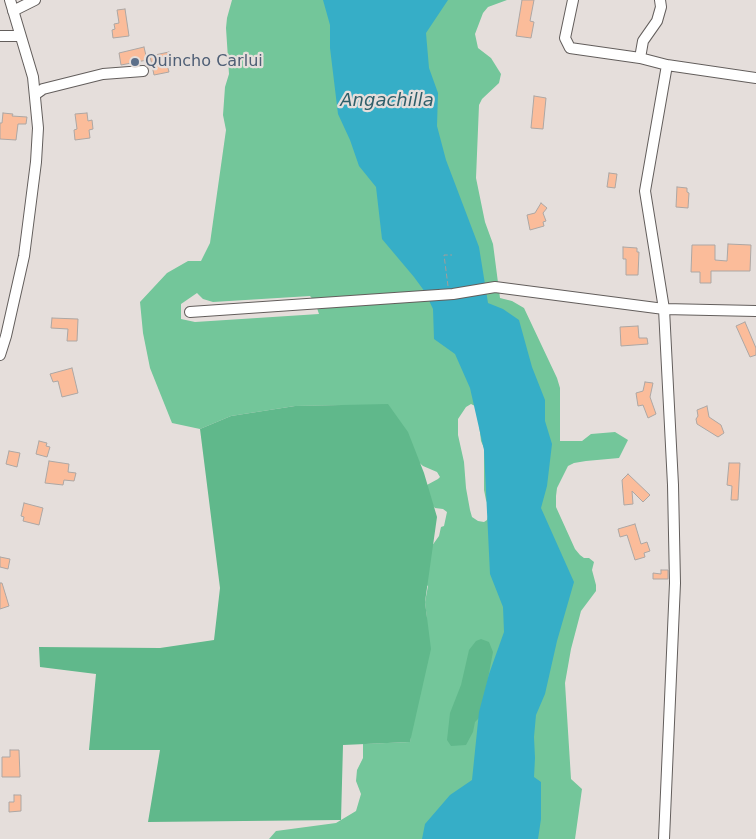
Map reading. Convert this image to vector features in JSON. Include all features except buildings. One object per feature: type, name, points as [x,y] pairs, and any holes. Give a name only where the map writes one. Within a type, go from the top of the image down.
[{"type":"street","points":[[0,355],[24,256],[38,145],[36,94],[10,0]]},
{"type":"street","points":[[13,11],[35,0]]},
{"type":"street","points":[[572,0],[565,35],[566,43],[570,48],[756,78]]},
{"type":"street","points":[[640,58],[643,41],[657,21],[662,7],[660,0]]},
{"type":"street","points":[[0,36],[20,36]]},
{"type":"street","points":[[664,839],[676,583],[664,309],[645,191],[667,65]]},
{"type":"street","points":[[36,94],[43,90],[103,74],[143,71]]},
{"type":"street","points":[[190,312],[449,294],[495,287],[664,309],[756,311]]},
{"type":"path","points":[[449,294],[444,255],[452,255]]},
{"type":"green space","points":[[232,0],[507,0],[488,7],[483,13],[475,34],[478,48],[491,58],[501,74],[499,83],[482,99],[479,105],[476,178],[485,222],[493,244],[500,298],[512,301],[524,308],[557,378],[560,388],[560,441],[582,441],[591,434],[615,432],[628,440],[619,458],[586,461],[568,466],[557,488],[556,507],[575,549],[584,558],[589,558],[594,562],[592,570],[596,585],[596,591],[581,611],[571,649],[565,683],[571,779],[582,789],[575,839],[269,839],[276,831],[336,823],[356,811],[361,794],[356,781],[357,770],[363,758],[363,744],[410,742],[427,619],[425,602],[428,586],[425,584],[429,550],[439,536],[441,527],[444,526],[447,512],[443,509],[435,508],[425,497],[425,486],[440,477],[437,472],[423,466],[354,405],[295,406],[231,416],[200,429],[172,423],[150,368],[143,333],[140,302],[167,273],[188,261],[201,261],[210,243],[226,130],[223,115],[225,87],[229,74],[227,18]],"holes":[[[197,293],[203,299],[213,302],[310,296],[315,302],[319,314],[195,322],[181,319],[181,304]],[[471,404],[477,407],[481,441],[484,448],[484,490],[490,509],[487,520],[484,522],[472,517],[458,435],[458,419],[466,407]]]},
{"type":"green space","points":[[388,404],[408,432],[424,473],[437,517],[425,602],[431,649],[410,742],[343,745],[341,820],[148,822],[160,750],[89,750],[96,674],[40,667],[39,647],[160,648],[214,640],[220,588],[200,429],[231,416],[295,406]]},
{"type":"green space","points":[[481,639],[489,642],[493,652],[481,716],[475,722],[473,732],[466,745],[451,746],[447,740],[450,713],[461,685],[469,650],[476,641]]},
{"type":"water","name":"Angachilla","points":[[323,0],[448,0],[426,33],[429,68],[438,93],[437,126],[446,160],[479,247],[488,303],[503,309],[519,320],[532,367],[545,400],[545,421],[552,444],[547,486],[541,508],[574,582],[557,641],[545,694],[536,715],[534,777],[541,782],[541,819],[538,839],[422,839],[425,824],[450,795],[472,780],[479,712],[489,674],[504,632],[503,607],[490,574],[484,450],[470,388],[455,354],[434,339],[433,309],[425,292],[382,239],[376,187],[359,166],[338,114],[330,48],[330,25]]},
{"type":"place","name":"Quincho Carlui","points":[[135,62]]}]
